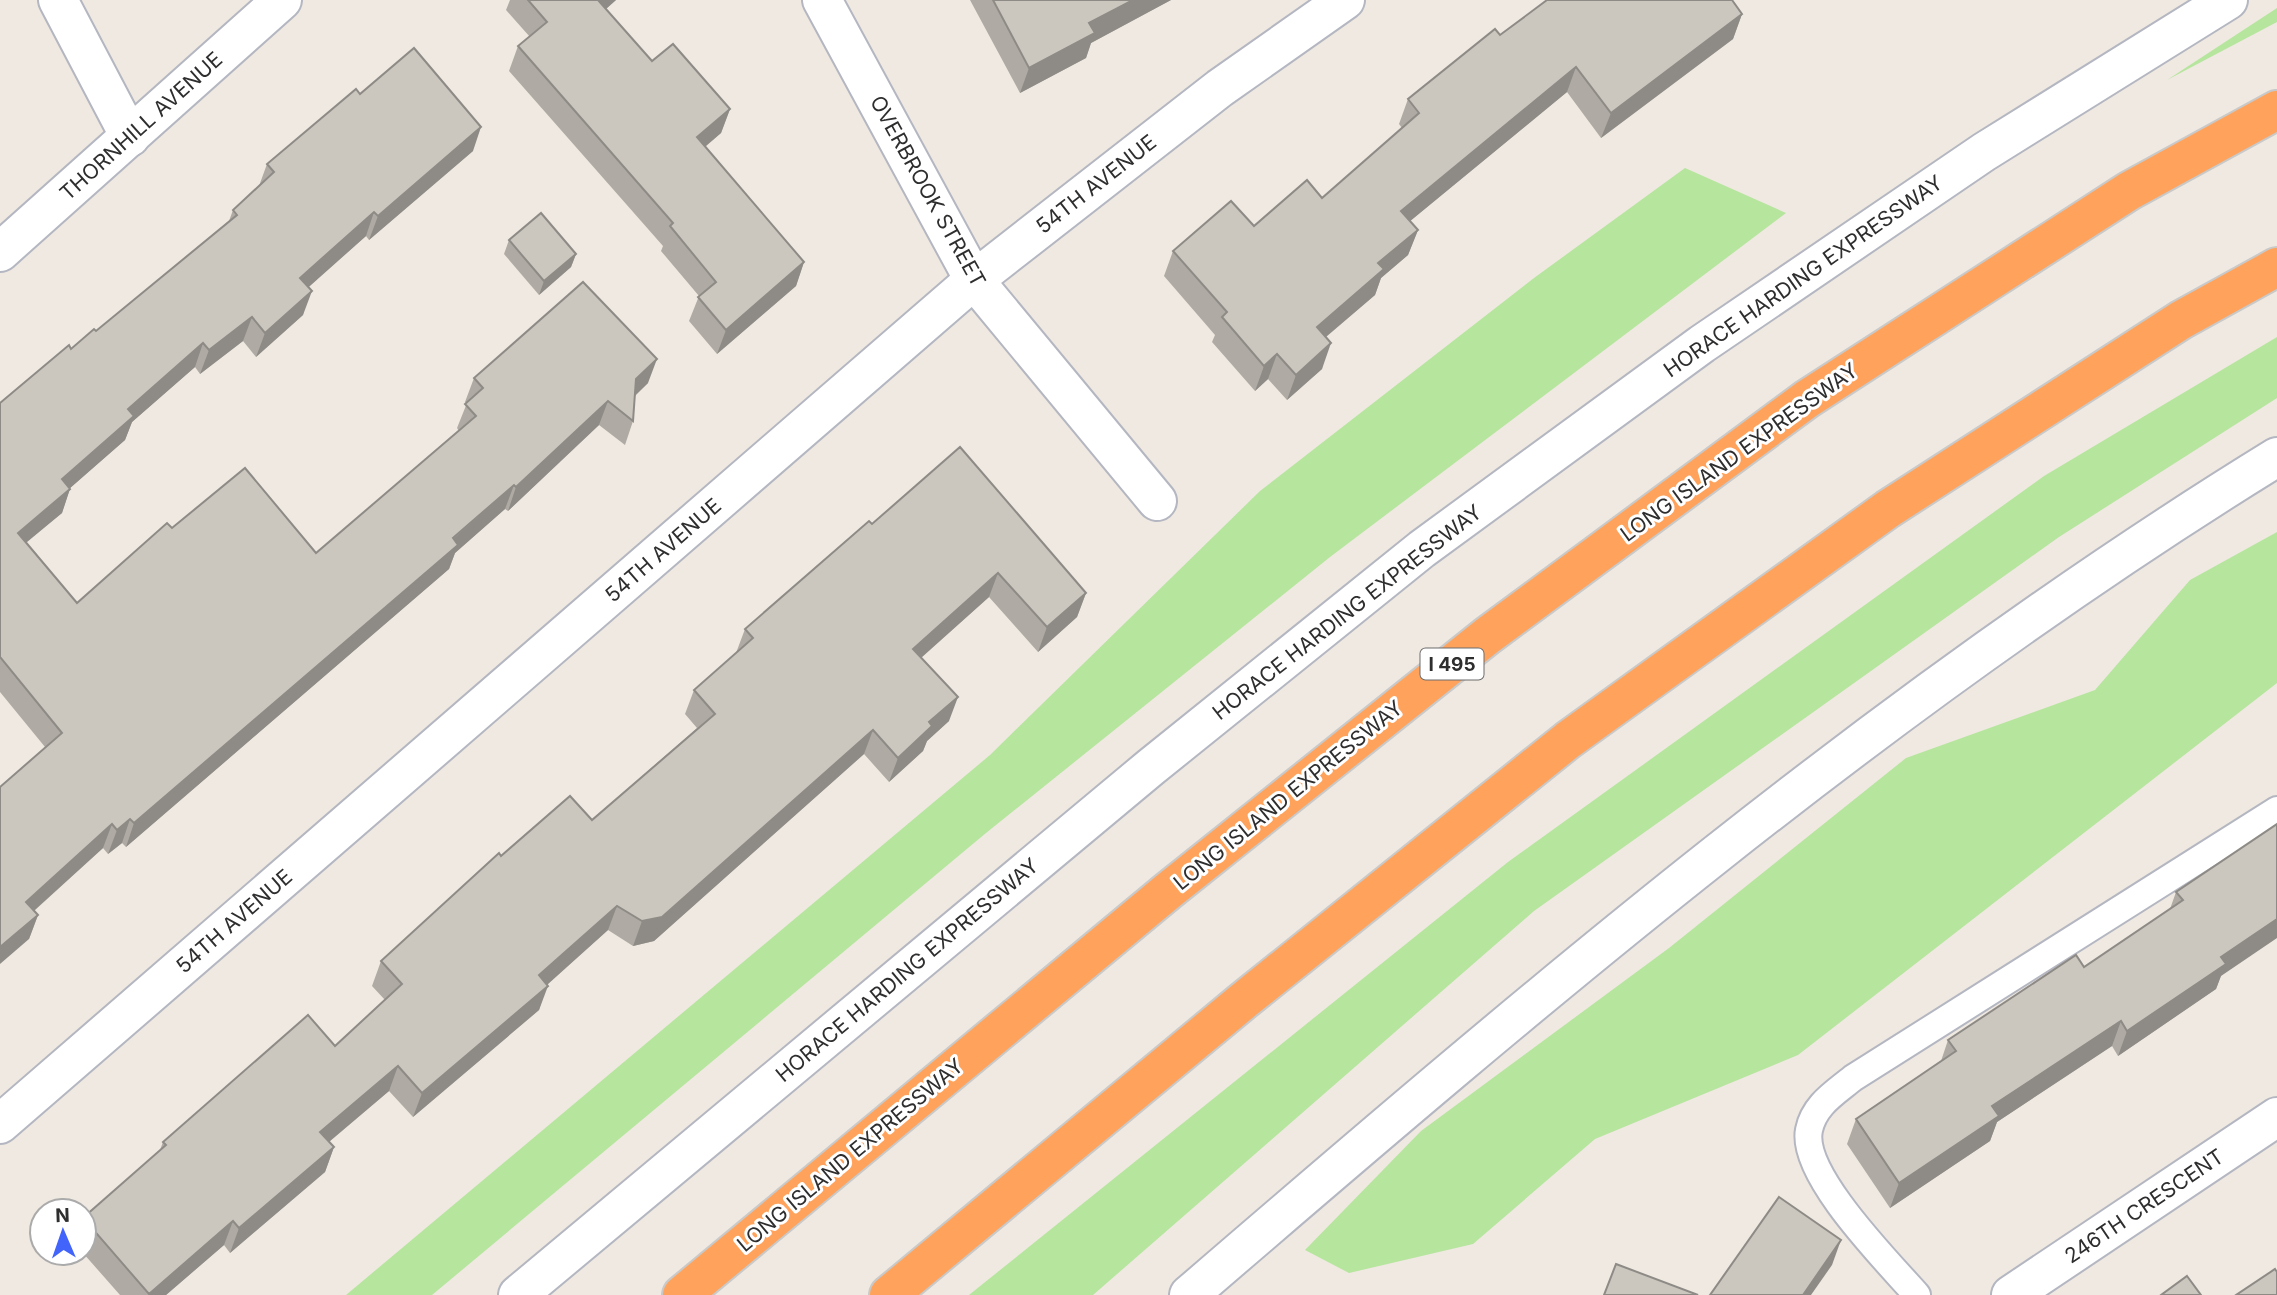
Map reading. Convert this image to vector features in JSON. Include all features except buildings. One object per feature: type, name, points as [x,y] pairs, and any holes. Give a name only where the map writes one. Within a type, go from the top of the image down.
[{"type":"highway","name":"LONG ISLAND EXPRESSWAY","points":[[682,1295],[1168,891],[1498,628],[1807,398],[2129,191],[2277,110]]},
{"type":"highway","points":[[889,1295],[1243,1001],[1568,740],[1888,509],[2180,320],[2277,267]]},
{"type":"main road","points":[[58,0],[130,137]]},
{"type":"main road","name":"THORNHILL AVENUE","points":[[0,252],[282,0]]},
{"type":"main road","name":"OVERBROOK STREET","points":[[821,0],[974,280],[1157,501]]},
{"type":"main road","name":"54TH AVENUE","points":[[0,1124],[974,280],[1220,88],[1345,0]]},
{"type":"main road","name":"HORACE HARDING EXPRESSWAY","points":[[518,1295],[1151,766],[1422,549],[1702,344],[1804,274],[1984,152],[2228,0]]},
{"type":"main road","points":[[1189,1295],[1486,1039],[1762,817],[2024,622],[2277,457]]},
{"type":"main road","name":"246TH CRESCENT","points":[[2011,1295],[2277,1117]]},
{"type":"lane","points":[[1917,1295],[1827,1189],[1810,1154],[1809,1131],[1820,1104],[1853,1078],[2277,810]]},
{"type":"green space","points":[[2277,8],[2277,22],[2167,80]]},
{"type":"green space","points":[[1685,168],[1786,213],[1330,557],[986,833],[432,1295],[346,1295],[990,755],[1260,491],[1534,278]]},
{"type":"green space","points":[[2277,337],[2277,398],[2059,537],[1534,911],[1093,1295],[969,1295],[1508,862],[2044,476]]},
{"type":"green space","points":[[2277,532],[2277,683],[1798,1055],[1595,1139],[1473,1244],[1349,1273],[1305,1250],[1421,1131],[1669,948],[1906,758],[2095,690],[2190,580]]}]
